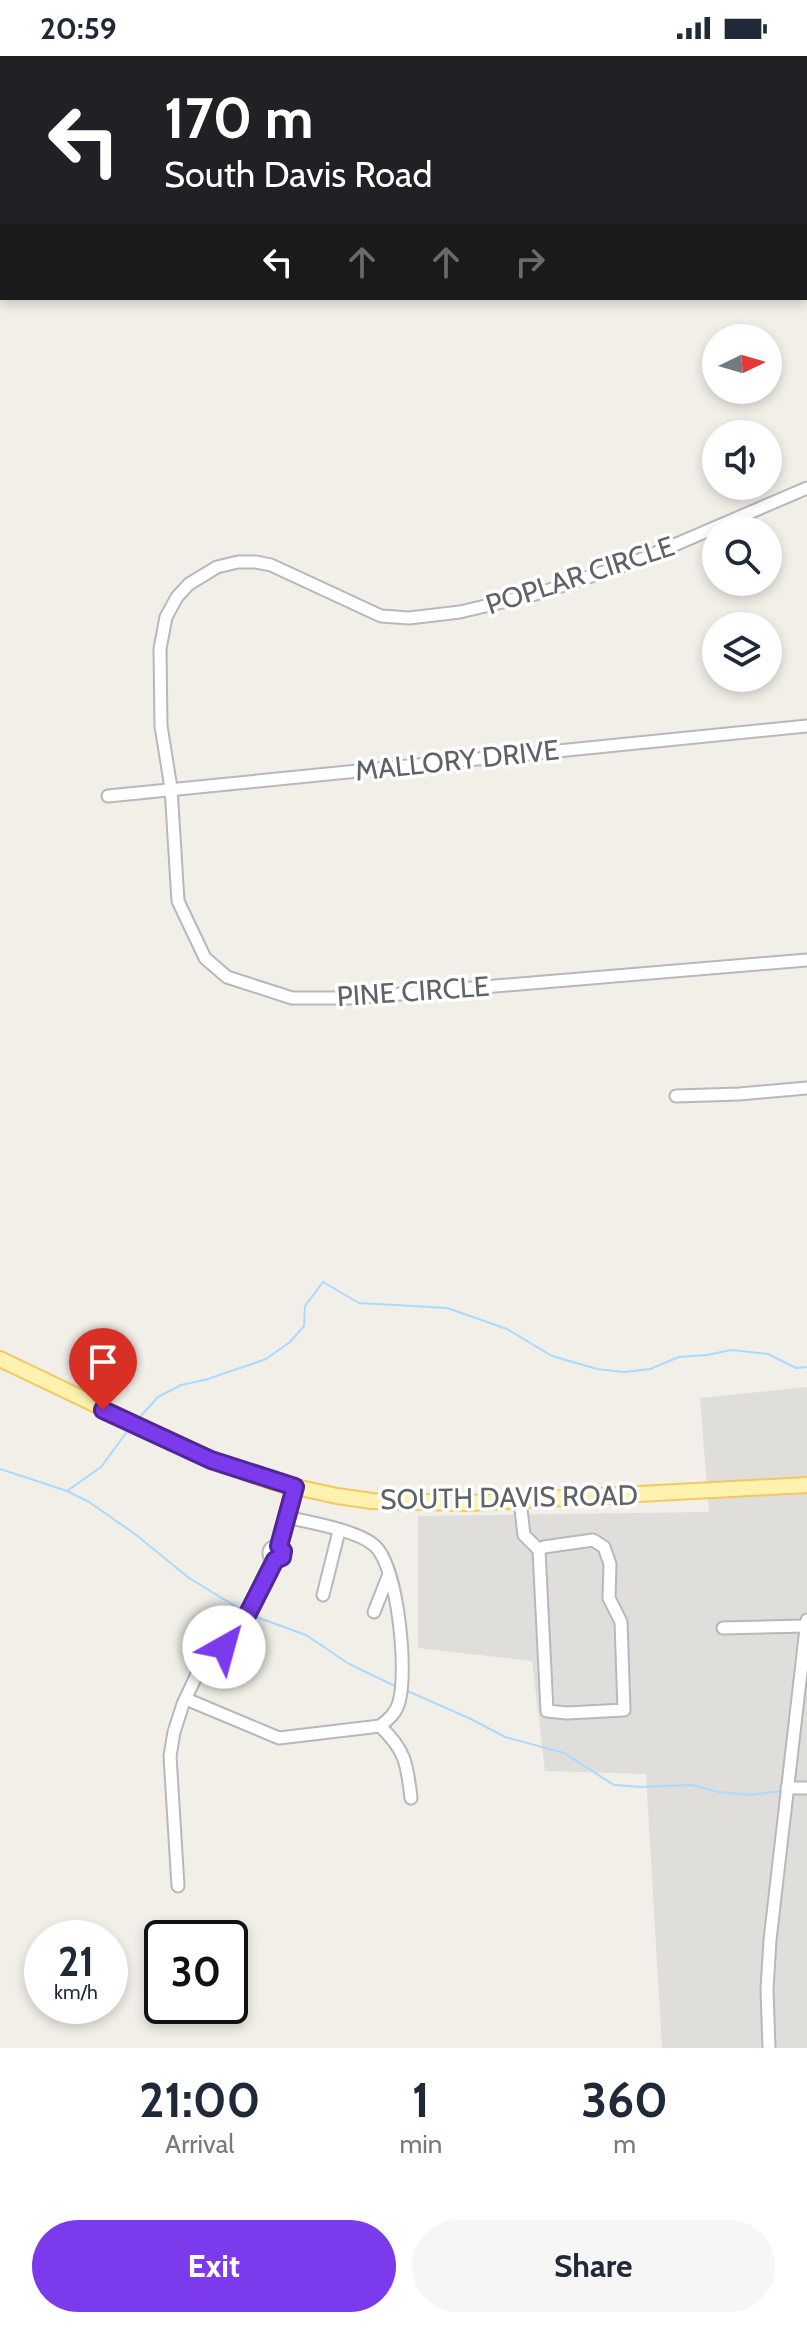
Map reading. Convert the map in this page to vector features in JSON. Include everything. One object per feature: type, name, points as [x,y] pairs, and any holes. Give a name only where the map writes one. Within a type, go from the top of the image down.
[{"type":"main road","name":"SOUTH DAVIS ROAD","points":[[0,1359],[211,1460],[295,1487],[372,1501],[469,1503],[807,1485]]},
{"type":"street","name":"POPLAR CIRCLE","points":[[171,788],[161,726],[161,638],[166,617],[177,597],[207,571],[238,562],[271,565],[381,616],[409,618],[460,612],[540,593],[637,561],[807,488]]},
{"type":"street","name":"MALLORY DRIVE","points":[[108,796],[807,726]]},
{"type":"street","name":"PINE CIRCLE","points":[[171,788],[178,901],[195,939],[205,958],[227,977],[266,991],[292,998],[352,998],[807,960]]},
{"type":"street","points":[[676,1096],[807,1088]]},
{"type":"street","points":[[178,1886],[170,1756],[174,1732],[206,1655],[234,1641],[275,1560],[283,1554],[279,1546],[295,1487]]},
{"type":"street","points":[[520,1501],[524,1535],[539,1550],[547,1711],[624,1710],[621,1622],[609,1598],[610,1564],[604,1547],[593,1540],[539,1550]]},
{"type":"street","points":[[186,1699],[279,1738],[380,1726],[391,1717],[399,1703],[402,1681],[398,1615],[383,1557],[374,1544],[287,1517]]},
{"type":"street","points":[[323,1595],[339,1531]]},
{"type":"street","points":[[374,1612],[389,1574]]},
{"type":"street","points":[[769,2048],[769,1942],[807,1620]]},
{"type":"street","points":[[723,1628],[806,1626]]},
{"type":"street","points":[[380,1726],[394,1740],[407,1764],[411,1798]]},
{"type":"street","points":[[787,1788],[807,1788]]},
{"type":"shaded area","points":[[807,1387],[807,2048],[662,2048],[646,1774],[545,1771],[532,1661],[418,1648],[418,1516],[709,1512],[700,1398]]},
{"type":"waterway","points":[[139,1418],[158,1397],[181,1385],[266,1359],[290,1342],[304,1326],[305,1306],[323,1282],[359,1303],[447,1308],[507,1329],[552,1356],[597,1369],[624,1372],[650,1369],[679,1357],[731,1350],[768,1354],[796,1368],[807,1367]]},
{"type":"waterway","points":[[67,1491],[101,1467],[129,1429]]},
{"type":"waterway","points":[[0,1469],[67,1491],[89,1502],[189,1578],[245,1612]]},
{"type":"waterway","points":[[251,1615],[306,1635],[349,1664],[395,1686]]},
{"type":"waterway","points":[[405,1690],[505,1737],[564,1753],[614,1785],[692,1785],[750,1795],[783,1791]]},
{"type":"route","points":[[103,1410],[211,1460],[295,1487],[279,1546],[283,1551],[282,1557],[275,1560],[234,1641],[224,1647]]}]
